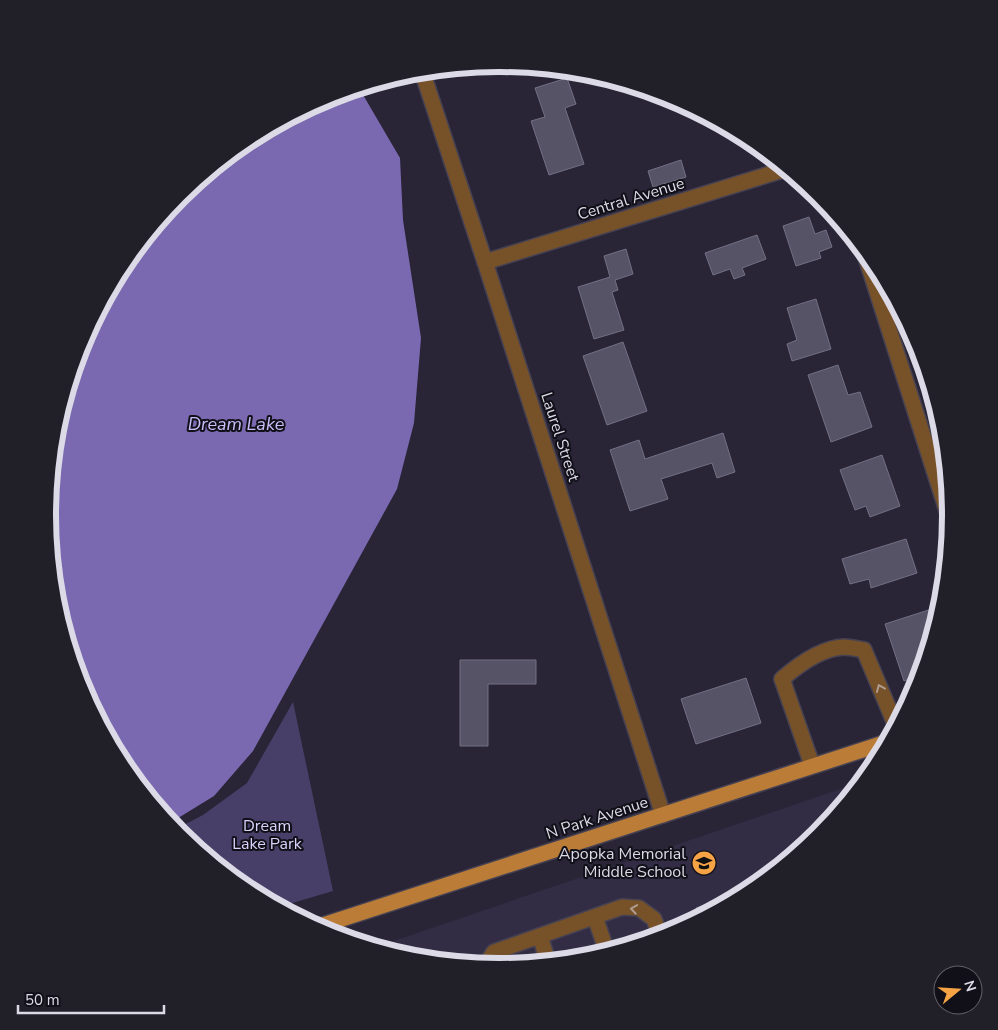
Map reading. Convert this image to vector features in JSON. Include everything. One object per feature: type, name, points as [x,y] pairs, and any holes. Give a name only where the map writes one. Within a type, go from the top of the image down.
[{"type":"main road","name":"N Park Avenue","points":[[328,923],[876,745]]},
{"type":"street","name":"Laurel Street","points":[[425,79],[663,815]]},
{"type":"street","name":"Central Avenue","points":[[485,262],[778,171]]},
{"type":"street","points":[[873,279],[941,493]]},
{"type":"street","points":[[812,765],[782,679],[799,664],[820,654],[843,647],[864,650],[892,717]]},
{"type":"street","points":[[490,958],[494,952],[622,907],[639,908],[654,919],[657,928]]},
{"type":"street","points":[[595,917],[605,945]]},
{"type":"street","points":[[540,936],[546,955]]},
{"type":"shaded area","name":"Apopka Memorial Middle School","points":[[849,786],[812,828],[769,866],[745,883],[695,912],[641,934],[614,943],[585,949],[528,957],[470,957],[441,954],[386,943]]},
{"type":"green space","name":"Dream Lake Park","points":[[293,702],[333,891],[289,904],[229,866],[183,825],[203,815],[247,783]]},
{"type":"water","name":"Dream Lake","points":[[363,94],[400,158],[403,220],[421,338],[414,423],[397,489],[253,751],[214,796],[177,819],[148,785],[131,761],[102,711],[80,657],[71,630],[65,601],[57,544],[57,486],[60,457],[71,400],[90,346],[116,294],[148,245],[186,202],[207,182],[253,147],[303,118]]},
{"type":"building","points":[[567,78],[576,104],[565,108],[584,164],[549,175],[531,121],[545,117],[535,88]]},
{"type":"building","points":[[681,160],[686,177],[653,187],[648,171]]},
{"type":"building","points":[[809,217],[815,234],[826,230],[832,247],[819,252],[821,258],[796,266],[783,226]]},
{"type":"building","points":[[757,235],[766,259],[742,268],[745,275],[734,279],[730,269],[713,275],[705,253]]},
{"type":"building","points":[[626,249],[633,274],[615,280],[618,290],[612,292],[624,330],[594,339],[578,287],[610,277],[604,256]]},
{"type":"building","points":[[816,299],[831,349],[792,361],[787,344],[797,340],[787,308]]},
{"type":"building","points":[[623,342],[647,411],[607,425],[583,356]]},
{"type":"building","points":[[838,365],[848,395],[860,392],[872,427],[831,442],[808,375]]},
{"type":"building","points":[[723,433],[735,472],[717,478],[712,463],[661,479],[668,499],[630,511],[610,450],[639,440],[645,459]]},
{"type":"building","points":[[882,455],[900,506],[870,517],[866,506],[855,510],[840,470]]},
{"type":"building","points":[[906,539],[917,573],[871,588],[869,579],[850,584],[842,559]]},
{"type":"building","points":[[931,609],[927,630],[910,679],[904,681],[885,624]]},
{"type":"building","points":[[460,660],[536,660],[536,684],[488,684],[488,746],[460,746]]},
{"type":"building","points":[[746,678],[761,723],[696,744],[681,699]]},
{"type":"building","points":[[715,901],[697,911],[696,908]]},
{"type":"place","name":"Apopka Memorial Middle School","points":[[704,863]]}]
